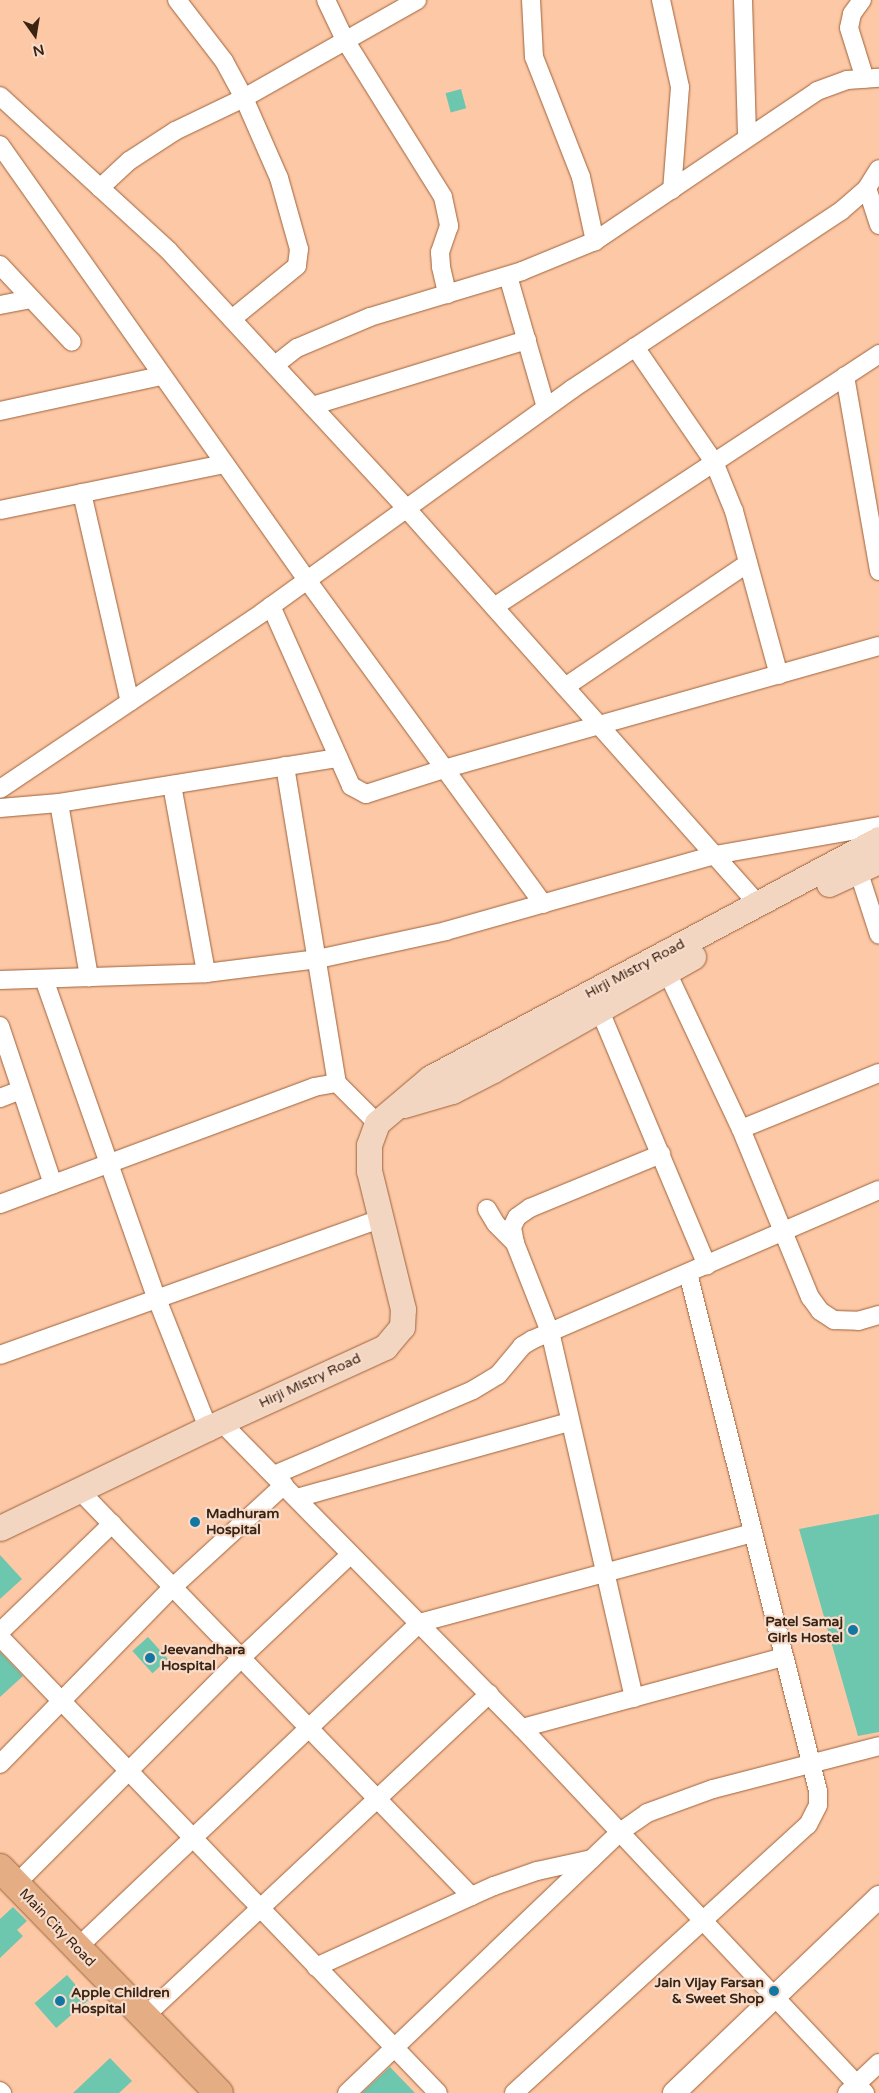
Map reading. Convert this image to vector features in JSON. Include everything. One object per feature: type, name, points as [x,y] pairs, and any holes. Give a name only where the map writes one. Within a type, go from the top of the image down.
[{"type":"main road","name":"Hirji Mistry Road","points":[[0,1528],[81,1492],[215,1425],[385,1347],[396,1336],[402,1326],[403,1309],[378,1219],[369,1172],[369,1146],[377,1123],[397,1108],[430,1078],[879,839]]},
{"type":"main road","name":"Hirji Mistry Road","points":[[397,1108],[452,1091],[600,1011],[667,972],[869,865]]},
{"type":"main road","name":"Main City Road","points":[[8,1877],[219,2093]]},
{"type":"street","points":[[177,0],[224,61],[244,98],[279,178],[299,249],[297,266],[232,319]]},
{"type":"street","points":[[326,0],[346,40],[443,197],[449,226],[440,252],[447,294]]},
{"type":"street","points":[[100,188],[147,148],[175,131],[244,98],[417,0]]},
{"type":"street","points":[[531,0],[534,57],[581,177],[595,241]]},
{"type":"street","points":[[661,0],[680,88],[672,190]]},
{"type":"street","points":[[743,0],[747,138]]},
{"type":"street","points":[[275,366],[297,348],[323,336],[370,318],[508,276],[595,241],[817,91],[848,80],[872,78],[849,28],[852,14],[862,0]]},
{"type":"street","points":[[0,96],[168,250],[406,508],[758,904]]},
{"type":"street","points":[[0,145],[101,286],[161,376],[543,904]]},
{"type":"street","points":[[0,789],[271,606],[546,408],[841,211],[867,188],[879,169]]},
{"type":"street","points":[[867,188],[879,225]]},
{"type":"street","points":[[0,265],[72,342]]},
{"type":"street","points":[[508,276],[546,408]]},
{"type":"street","points":[[0,305],[31,299]]},
{"type":"street","points":[[312,406],[527,340]]},
{"type":"street","points":[[635,347],[714,462],[734,511],[779,675]]},
{"type":"street","points":[[494,607],[879,354]]},
{"type":"street","points":[[0,411],[161,376]]},
{"type":"street","points":[[845,376],[879,571]]},
{"type":"street","points":[[0,510],[224,464]]},
{"type":"street","points":[[82,493],[130,702]]},
{"type":"street","points":[[565,687],[748,563]]},
{"type":"street","points":[[271,606],[351,786],[366,794],[444,768],[600,726],[879,646]]},
{"type":"street","points":[[0,808],[59,803],[338,758]]},
{"type":"street","points":[[285,766],[337,1083],[377,1123]]},
{"type":"street","points":[[172,785],[206,973]]},
{"type":"street","points":[[59,803],[89,977]]},
{"type":"street","points":[[0,980],[206,973],[318,959],[446,931],[715,855],[879,826]]},
{"type":"street","points":[[869,865],[879,935]]},
{"type":"street","points":[[667,972],[741,1129],[785,1230],[810,1297],[820,1311],[834,1320],[858,1321],[879,1315]]},
{"type":"street","points":[[44,979],[158,1299],[215,1425],[279,1480],[522,1728],[775,1996],[856,2090],[879,2063]]},
{"type":"street","points":[[600,1011],[707,1264]]},
{"type":"street","points":[[0,1026],[53,1184]]},
{"type":"street","points":[[741,1129],[879,1073]]},
{"type":"street","points":[[0,1204],[270,1102],[314,1087],[337,1083]]},
{"type":"street","points":[[0,1098],[21,1090]]},
{"type":"street","points":[[634,1698],[550,1332],[514,1243],[512,1227],[517,1217],[530,1208],[660,1154]]},
{"type":"street","points":[[0,1764],[279,1480],[473,1390],[498,1375],[522,1346],[550,1332],[879,1190]]},
{"type":"street","points":[[487,1209],[496,1224],[514,1243]]},
{"type":"street","points":[[0,1355],[378,1219]]},
{"type":"street","points":[[514,2093],[702,1919],[808,1825],[818,1805],[811,1764],[688,1273]]},
{"type":"street","points":[[297,1498],[570,1422]]},
{"type":"street","points":[[81,1492],[471,1896]]},
{"type":"street","points":[[0,1632],[112,1524]]},
{"type":"street","points":[[77,1948],[419,1623],[604,1570],[753,1532]]},
{"type":"street","points":[[8,1877],[128,1770],[241,1658],[351,1554]]},
{"type":"street","points":[[0,1637],[438,2093]]},
{"type":"street","points":[[522,1728],[784,1657]]},
{"type":"street","points":[[144,2017],[259,1907],[489,1694]]},
{"type":"street","points":[[347,2093],[620,1832],[647,1813],[669,1803],[879,1746]]},
{"type":"street","points":[[316,1967],[471,1896],[537,1871],[592,1859]]},
{"type":"street","points":[[674,2093],[879,1897]]},
{"type":"building","points":[[461,89],[466,108],[451,112],[446,93]]},
{"type":"building","name":"Patel Samaj Girls Hostel","points":[[879,1514],[879,1732],[858,1736],[799,1529]]},
{"type":"building","points":[[0,1555],[22,1579],[0,1599]]},
{"type":"building","points":[[148,1637],[168,1659],[152,1673],[132,1651]]},
{"type":"building","points":[[0,1652],[23,1676],[0,1697]]},
{"type":"building","points":[[13,1907],[27,1921],[17,1930],[23,1936],[0,1958],[0,1919]]},
{"type":"building","points":[[67,1975],[89,2000],[56,2028],[35,2003]]},
{"type":"building","points":[[110,2058],[132,2081],[119,2093],[73,2093]]},
{"type":"building","points":[[390,2067],[415,2093],[362,2093]]},
{"type":"place","name":"Madhuram Hospital","points":[[195,1522]]},
{"type":"place","name":"Patel Samaj Girls Hostel","points":[[853,1630]]},
{"type":"place","name":"Jeevandhara Hospital","points":[[150,1658]]},
{"type":"place","name":"Jain Vijay Farsan & Sweet Shop","points":[[774,1991]]},
{"type":"place","name":"Apple Children Hospital","points":[[60,2001]]}]
